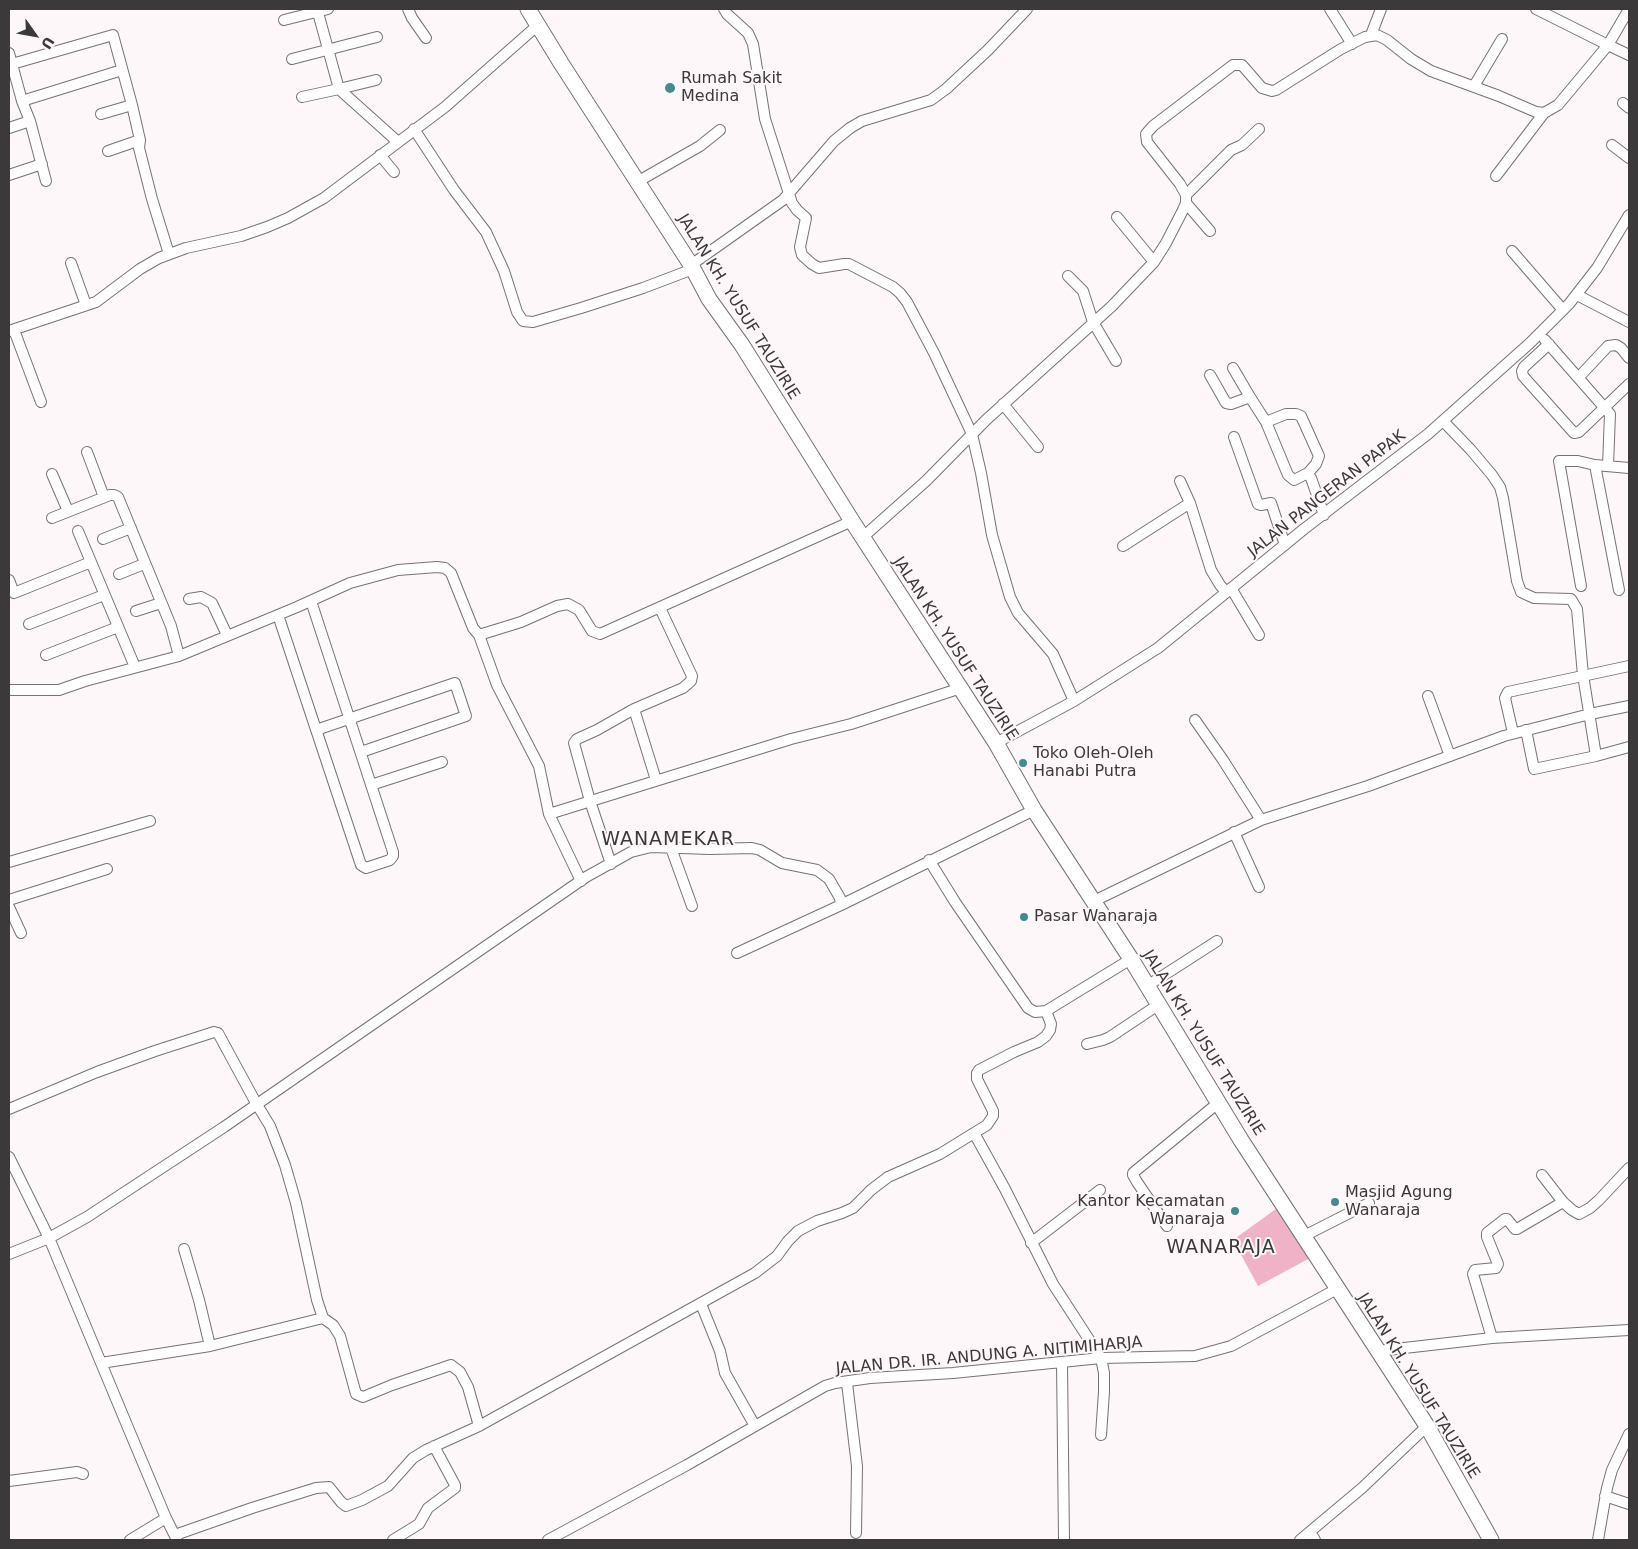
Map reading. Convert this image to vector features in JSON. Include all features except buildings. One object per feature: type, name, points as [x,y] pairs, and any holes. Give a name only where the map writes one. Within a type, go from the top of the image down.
[{"type":"main road","name":"JALAN KH. YUSUF TAUZIRIE","points":[[528,9],[692,267],[709,299],[742,345],[852,521],[996,743],[1034,810],[1131,959],[1218,1103],[1427,1426],[1491,1540]]},
{"type":"street","points":[[284,20],[317,10],[328,9]]},
{"type":"street","points":[[408,9],[426,38]]},
{"type":"street","points":[[724,9],[750,36],[753,44],[765,118],[789,195],[794,206],[806,218],[800,246],[802,255],[816,267],[822,268],[849,264],[893,287],[904,298],[934,353],[972,434],[992,535],[1010,597],[1018,613],[1052,654],[1074,702]]},
{"type":"street","points":[[414,129],[454,190],[486,232],[504,271],[517,312],[523,321],[533,322],[643,288],[692,267],[789,195],[842,134],[862,120],[931,100],[946,89],[988,50],[1027,9]]},
{"type":"street","points":[[1330,9],[1352,44]]},
{"type":"street","points":[[1371,35],[1381,9]]},
{"type":"street","points":[[1536,9],[1629,55]]},
{"type":"street","points":[[1496,176],[1544,113],[1558,105],[1608,45],[1629,9]]},
{"type":"street","points":[[317,10],[338,89],[398,142]]},
{"type":"street","points":[[42,402],[11,331],[96,302],[140,269],[169,254],[186,248],[241,236],[288,218],[324,198],[445,107],[538,25]]},
{"type":"street","points":[[12,64],[113,35],[132,106],[140,140],[139,148],[152,199],[169,254]]},
{"type":"street","points":[[1210,230],[1186,199],[1180,184],[1147,142],[1146,134],[1153,126],[1236,64],[1242,65],[1262,88],[1272,91],[1341,49],[1371,35],[1376,35],[1387,40],[1421,66],[1536,112],[1544,113]]},
{"type":"street","points":[[292,60],[377,37]]},
{"type":"street","points":[[1474,86],[1502,40]]},
{"type":"street","points":[[9,53],[12,64],[13,86],[22,101],[30,122],[46,181]]},
{"type":"street","points":[[22,101],[122,70]]},
{"type":"street","points":[[302,98],[376,80]]},
{"type":"street","points":[[101,114],[132,106]]},
{"type":"street","points":[[9,128],[30,122]]},
{"type":"street","points":[[863,537],[926,481],[1003,404],[1112,306],[1154,262],[1166,243],[1186,199],[1231,150],[1242,144],[1259,129]]},
{"type":"street","points":[[637,182],[700,146],[720,130]]},
{"type":"street","points":[[108,151],[140,140]]},
{"type":"street","points":[[1612,145],[1629,158]]},
{"type":"street","points":[[380,155],[394,172]]},
{"type":"street","points":[[9,175],[42,164]]},
{"type":"street","name":"JALAN PANGERAN PAPAK","points":[[996,743],[1074,702],[1158,648],[1228,590],[1443,420],[1540,333],[1577,295],[1597,268],[1629,215]]},
{"type":"street","points":[[1117,217],[1154,262]]},
{"type":"street","points":[[1512,250],[1563,310]]},
{"type":"street","points":[[71,263],[86,305]]},
{"type":"street","points":[[1068,276],[1083,290],[1093,322],[1116,362]]},
{"type":"street","points":[[1577,295],[1629,322]]},
{"type":"street","points":[[1540,333],[1610,414],[1608,466]]},
{"type":"street","points":[[1549,344],[1522,371],[1526,381],[1574,433],[1579,432],[1629,384]]},
{"type":"street","points":[[1579,377],[1608,346],[1616,345],[1629,358]]},
{"type":"street","points":[[1233,368],[1266,422],[1290,478],[1294,480],[1308,473],[1316,464],[1319,456],[1300,416],[1286,414],[1266,422]]},
{"type":"street","points":[[1210,375],[1226,404],[1250,397]]},
{"type":"street","points":[[1003,404],[1038,447]]},
{"type":"street","points":[[1443,420],[1471,450],[1500,486],[1517,581],[1521,592],[1534,598],[1571,599],[1577,609],[1583,675],[1596,756]]},
{"type":"street","points":[[1234,437],[1258,504],[1271,503],[1285,545]]},
{"type":"street","points":[[87,452],[104,497]]},
{"type":"street","points":[[1581,586],[1559,461],[1578,461],[1596,465],[1629,468]]},
{"type":"street","points":[[1596,465],[1619,590]]},
{"type":"street","points":[[1308,473],[1324,515]]},
{"type":"street","points":[[52,474],[68,511]]},
{"type":"street","points":[[1180,481],[1190,503],[1212,570],[1220,585],[1228,590],[1259,635]]},
{"type":"street","points":[[52,518],[110,495],[118,497],[171,626],[179,656]]},
{"type":"street","points":[[1123,546],[1190,503]]},
{"type":"street","points":[[479,635],[521,622],[562,604],[568,604],[576,608],[592,631],[597,634],[660,608],[852,521]]},
{"type":"street","points":[[103,539],[130,528]]},
{"type":"street","points":[[78,531],[135,667]]},
{"type":"street","points":[[9,580],[14,593],[91,562]]},
{"type":"street","points":[[119,574],[144,564]]},
{"type":"street","points":[[9,690],[59,690],[85,681],[179,656],[350,583],[398,570],[442,567],[451,574],[470,622],[479,635],[497,685],[539,766],[549,814],[581,881]]},
{"type":"street","points":[[29,624],[104,594]]},
{"type":"street","points":[[190,599],[201,597],[212,603],[227,635]]},
{"type":"street","points":[[278,614],[361,865],[366,868],[390,860],[393,852],[311,601]]},
{"type":"street","points":[[136,611],[161,603]]},
{"type":"street","points":[[611,864],[574,744],[634,709],[683,688],[691,681],[692,676],[660,608]]},
{"type":"street","points":[[46,655],[118,627]]},
{"type":"street","points":[[1513,733],[1504,698],[1508,692],[1629,666]]},
{"type":"street","points":[[316,730],[456,683],[466,716],[361,752]]},
{"type":"street","points":[[549,814],[791,739],[851,724],[961,688]]},
{"type":"street","points":[[1428,696],[1450,756]]},
{"type":"street","points":[[1094,901],[1260,820],[1368,786],[1513,733],[1629,706]]},
{"type":"street","points":[[634,709],[656,780]]},
{"type":"street","points":[[1195,720],[1223,760],[1260,820]]},
{"type":"street","points":[[1526,730],[1534,769],[1629,747]]},
{"type":"street","points":[[372,785],[442,762]]},
{"type":"street","points":[[737,953],[1034,810]]},
{"type":"street","points":[[9,862],[150,821]]},
{"type":"street","points":[[1234,832],[1260,887]]},
{"type":"street","points":[[9,1254],[49,1238],[87,1217],[224,1127],[256,1103],[581,881],[631,852],[645,847],[752,848],[760,850],[782,863],[817,870],[829,878],[840,898],[840,905]]},
{"type":"street","points":[[671,848],[692,906]]},
{"type":"street","points":[[929,860],[955,902],[1028,1008],[1035,1012],[1046,1010],[1131,959]]},
{"type":"street","points":[[9,900],[107,869]]},
{"type":"street","points":[[9,907],[21,933]]},
{"type":"street","points":[[1147,986],[1217,941]]},
{"type":"street","points":[[1087,1044],[1110,1037],[1158,1005]]},
{"type":"street","points":[[9,1156],[49,1238],[166,1518],[176,1537],[252,1508],[316,1488],[329,1487],[344,1506],[348,1506],[388,1486],[413,1458],[434,1446],[479,1426],[768,1265],[798,1231],[817,1221],[853,1208],[871,1190],[888,1177],[940,1154],[987,1125],[993,1116],[993,1111],[977,1079],[977,1073],[983,1067],[1038,1042],[1046,1036],[1051,1024],[1046,1010]]},
{"type":"street","points":[[9,1109],[91,1074],[218,1032],[270,1126],[285,1165],[296,1204],[317,1300],[323,1318],[333,1324],[340,1336],[356,1394],[363,1397],[451,1365],[460,1372],[468,1387],[479,1426]]},
{"type":"street","points":[[1167,1226],[1133,1173],[1218,1103]]},
{"type":"street","points":[[974,1132],[1053,1284],[1101,1358],[1104,1373],[1101,1435]]},
{"type":"street","points":[[1542,1175],[1563,1202],[1576,1213],[1582,1213],[1599,1200],[1629,1168]]},
{"type":"street","points":[[1031,1243],[1100,1190]]},
{"type":"street","points":[[1492,1338],[1473,1274],[1475,1270],[1497,1266],[1498,1262],[1487,1234],[1505,1219],[1508,1219],[1516,1229],[1563,1202]]},
{"type":"street","points":[[1304,1236],[1369,1204]]},
{"type":"street","points":[[184,1249],[210,1346]]},
{"type":"street","name":"JALAN DR. IR. ANDUNG A. NITIMIHARJA","points":[[548,1540],[825,1386],[870,1378],[953,1373],[1101,1358],[1195,1356],[1213,1352],[1250,1337],[1337,1289]]},
{"type":"street","points":[[700,1304],[720,1351],[725,1373],[755,1426]]},
{"type":"street","points":[[101,1363],[210,1346],[323,1318]]},
{"type":"street","points":[[1378,1351],[1492,1338],[1629,1330]]},
{"type":"street","points":[[1062,1363],[1064,1540]]},
{"type":"street","points":[[847,1383],[857,1466],[856,1533]]},
{"type":"street","points":[[1300,1540],[1313,1536],[1427,1426]]},
{"type":"street","points":[[1598,1540],[1605,1496],[1612,1470],[1629,1434]]},
{"type":"street","points":[[393,1540],[419,1524],[428,1508],[454,1488],[455,1485],[434,1446]]},
{"type":"street","points":[[9,1481],[77,1472],[83,1474]]},
{"type":"street","points":[[1605,1496],[1629,1504]]},
{"type":"street","points":[[130,1540],[166,1518]]},
{"type":"shaded area","points":[[1280,1206],[1312,1257],[1258,1286],[1233,1240]]},
{"type":"place","name":"Rumah Sakit Medina","points":[[670,88]]},
{"type":"place","name":"Toko Oleh-Oleh Hanabi Putra","points":[[1023,763]]},
{"type":"place","name":"Pasar Wanaraja","points":[[1024,917]]},
{"type":"place","name":"Masjid Agung Wanaraja","points":[[1335,1202]]},
{"type":"place","name":"Kantor Kecamatan Wanaraja","points":[[1235,1211]]},
{"type":"district","name":"WANAMEKAR","points":[[668,840]]},
{"type":"district","name":"WANARAJA","points":[[1221,1248]]}]
